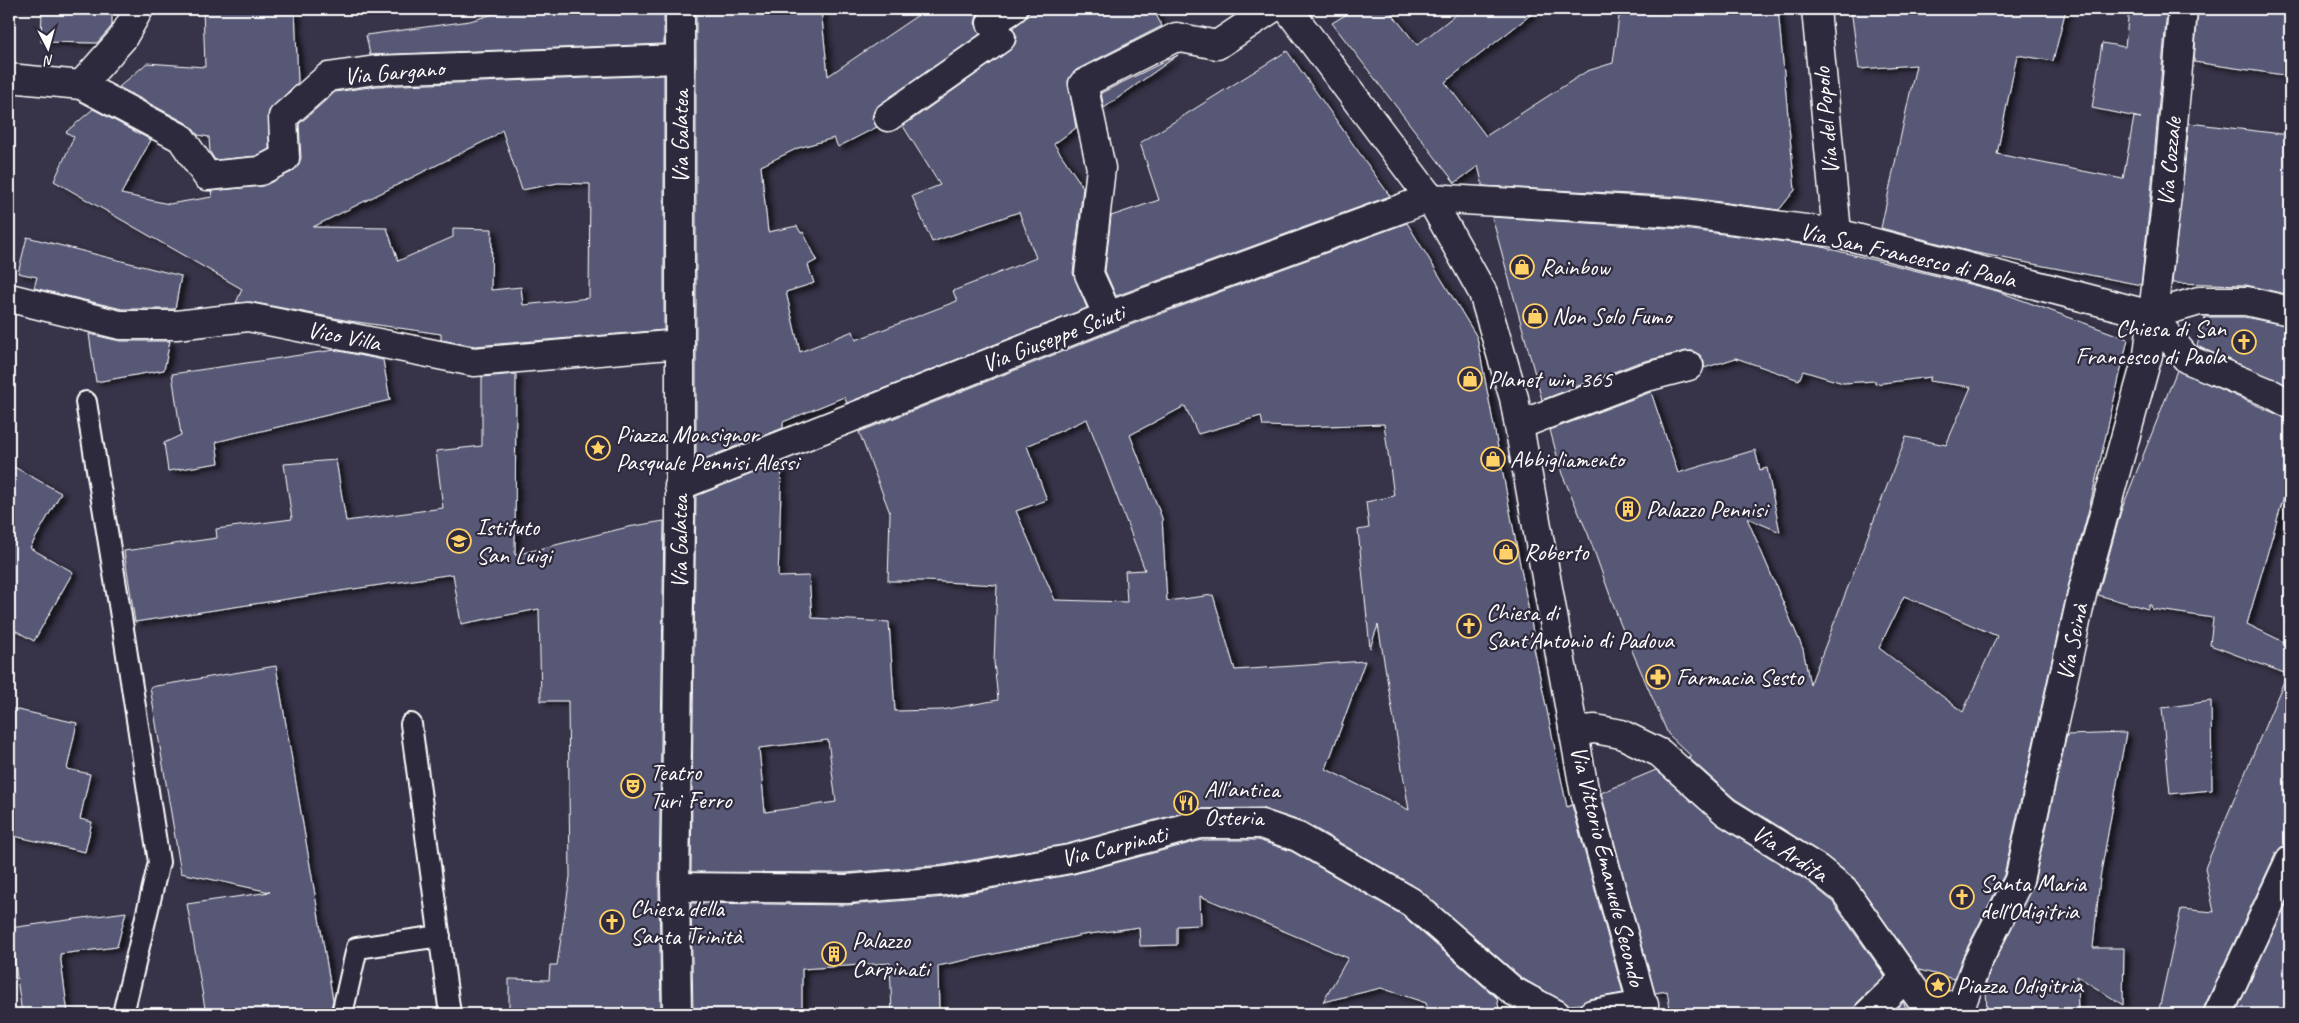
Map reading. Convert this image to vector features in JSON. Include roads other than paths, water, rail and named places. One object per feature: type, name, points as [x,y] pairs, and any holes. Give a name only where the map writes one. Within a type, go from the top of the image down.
[{"type":"street","points":[[9,78],[81,86],[122,39],[139,9]]},
{"type":"street","name":"Via Galatea","points":[[676,1014],[675,887],[680,344],[680,9]]},
{"type":"street","points":[[888,117],[1001,38],[991,23],[1013,9]]},
{"type":"street","points":[[1108,316],[1089,274],[1101,168],[1083,84],[1176,37],[1217,45],[1271,9]]},
{"type":"street","name":"Via Vittorio Emanuele Secondo","points":[[1288,9],[1430,198],[1483,293],[1514,398],[1584,789],[1644,1009]]},
{"type":"street","name":"Via del Popolo","points":[[1816,9],[1837,233]]},
{"type":"street","name":"Via Cozzale","points":[[2151,316],[2167,195],[2183,9]]},
{"type":"street","name":"Via Gargano","points":[[81,86],[181,138],[207,176],[260,171],[285,158],[283,117],[328,77],[376,70],[680,59]]},
{"type":"street","name":"Via San Francesco di Paola","points":[[1430,198],[1683,214],[1837,233],[2151,316]]},
{"type":"street","name":"Via Giuseppe Sciuti","points":[[679,486],[1108,316],[1430,198]]},
{"type":"street","name":"Vico Villa","points":[[10,298],[120,325],[176,325],[248,316],[474,362],[680,344]]},
{"type":"street","points":[[2290,311],[2246,301],[2199,301],[2151,316],[2187,360],[2270,393],[2290,404]]},
{"type":"street","name":"Via Scinà","points":[[1930,1012],[1962,1003],[1977,963],[2019,880],[2083,590],[2148,355],[2151,316]]},
{"type":"street","points":[[1519,425],[1644,378],[1689,366]]},
{"type":"street","name":"Via Ardita","points":[[1575,731],[1595,728],[1620,734],[1660,753],[1726,812],[1818,869],[1844,890],[1865,917],[1899,980],[1930,1012]]},
{"type":"street","name":"Via Carpinati","points":[[675,887],[847,889],[945,881],[1070,859],[1200,824],[1261,824],[1298,837],[1411,902],[1513,991],[1556,1014]]},
{"type":"street","points":[[2218,1014],[2290,860]]},
{"type":"street","points":[[1868,1014],[1899,980]]},
{"type":"street","points":[[1592,1014],[1644,1009]]},
{"type":"lane","points":[[86,402],[159,862],[123,1014]]},
{"type":"lane","points":[[411,724],[450,1014]]},
{"type":"lane","points":[[342,1014],[357,948],[440,936]]},
{"type":"place","name":"Rainbow","points":[[1522,267]]},
{"type":"place","name":"Non Solo Fumo","points":[[1535,316]]},
{"type":"place","name":"Chiesa di San Francesco di Paola","points":[[2244,342]]},
{"type":"place","name":"Planet win 365","points":[[1470,379]]},
{"type":"place","name":"Piazza Monsignor Pasquale Pennisi Alessi","points":[[598,448]]},
{"type":"place","name":"Abbigliamento","points":[[1493,459]]},
{"type":"place","name":"Palazzo Pennisi","points":[[1628,509]]},
{"type":"place","name":"Istituto San Luigi","points":[[459,541]]},
{"type":"place","name":"Roberto","points":[[1506,552]]},
{"type":"place","name":"Chiesa di Sant'Antonio di Padova","points":[[1469,626]]},
{"type":"place","name":"Farmacia Sesto","points":[[1658,677]]},
{"type":"place","name":"Teatro Turi Ferro","points":[[633,786]]},
{"type":"place","name":"All'antica Osteria","points":[[1186,803]]},
{"type":"place","name":"Santa Maria dell'Odigitria","points":[[1962,897]]},
{"type":"place","name":"Chiesa della Santa Trinità","points":[[612,922]]},
{"type":"place","name":"Palazzo Carpinati","points":[[834,954]]},
{"type":"place","name":"Piazza Odigitria","points":[[1938,985]]}]
